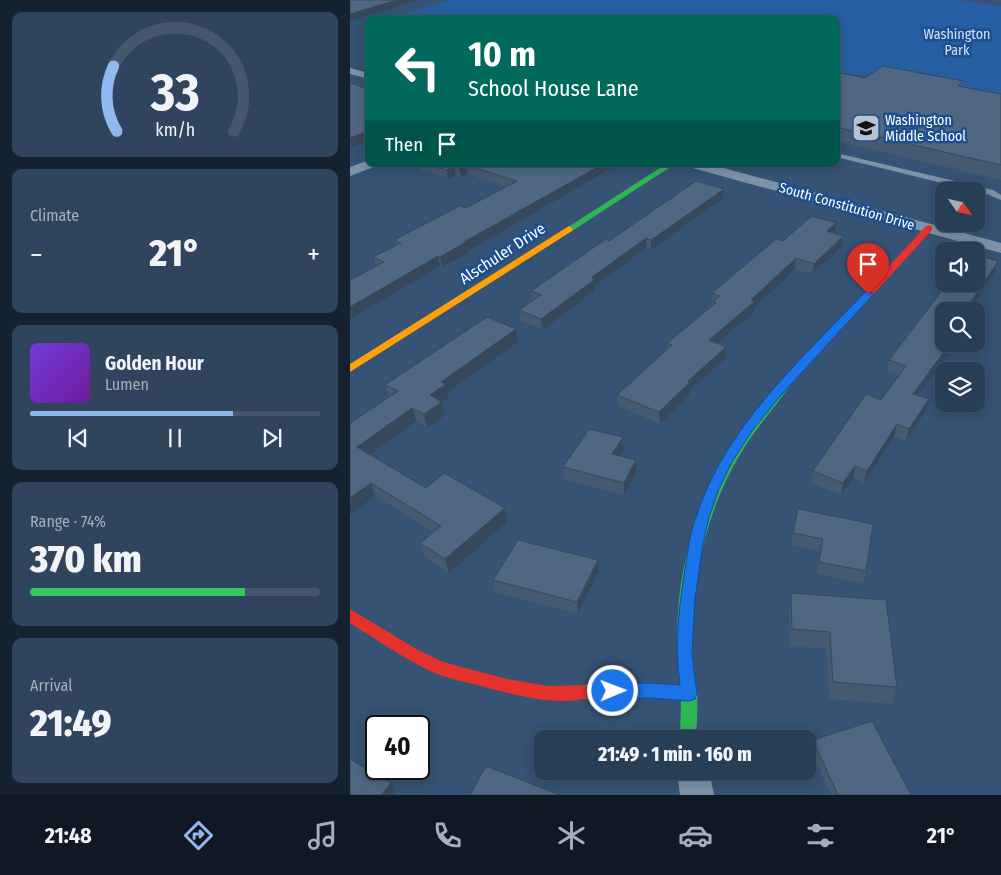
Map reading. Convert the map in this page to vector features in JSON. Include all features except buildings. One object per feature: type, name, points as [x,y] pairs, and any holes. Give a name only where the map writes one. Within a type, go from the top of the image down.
[{"type":"street","points":[[350,71],[365,75]]},
{"type":"street","points":[[350,172],[365,166]]},
{"type":"street","name":"Alschuler Drive","points":[[350,369],[666,167]]},
{"type":"street","name":"South Constitution Drive","points":[[705,167],[1001,248]]},
{"type":"street","points":[[688,730],[689,693],[684,655],[687,599],[692,558],[702,517],[726,462],[748,428],[777,393],[929,228]]},
{"type":"street","points":[[350,614],[413,655],[440,668],[469,678],[549,692],[650,690],[689,693]]},
{"type":"street","points":[[694,780],[697,795]]},
{"type":"lane","points":[[840,156],[990,192],[1001,198]]},
{"type":"green space","name":"Washington Park","points":[[449,0],[958,0],[1001,6],[1001,102],[894,73],[840,74],[840,15],[401,15]]},
{"type":"traffic: fast","points":[[569,229],[666,167]]},
{"type":"traffic: fast","points":[[688,730],[689,699],[684,644],[690,570],[698,537],[708,506],[722,476],[759,417],[783,387]]},
{"type":"traffic: fast","points":[[584,692],[650,690],[689,693]]},
{"type":"traffic: slow","points":[[350,369],[569,229]]},
{"type":"traffic: jam","points":[[783,387],[929,228]]},
{"type":"traffic: jam","points":[[350,615],[413,655],[440,668],[507,686],[549,693],[584,692]]},
{"type":"place","name":"Washington Middle School","points":[[866,128]]},
{"type":"route","points":[[613,691],[650,690],[689,693],[684,655],[687,599],[692,558],[702,517],[713,489],[726,462],[748,428],[777,393],[868,294]]}]
